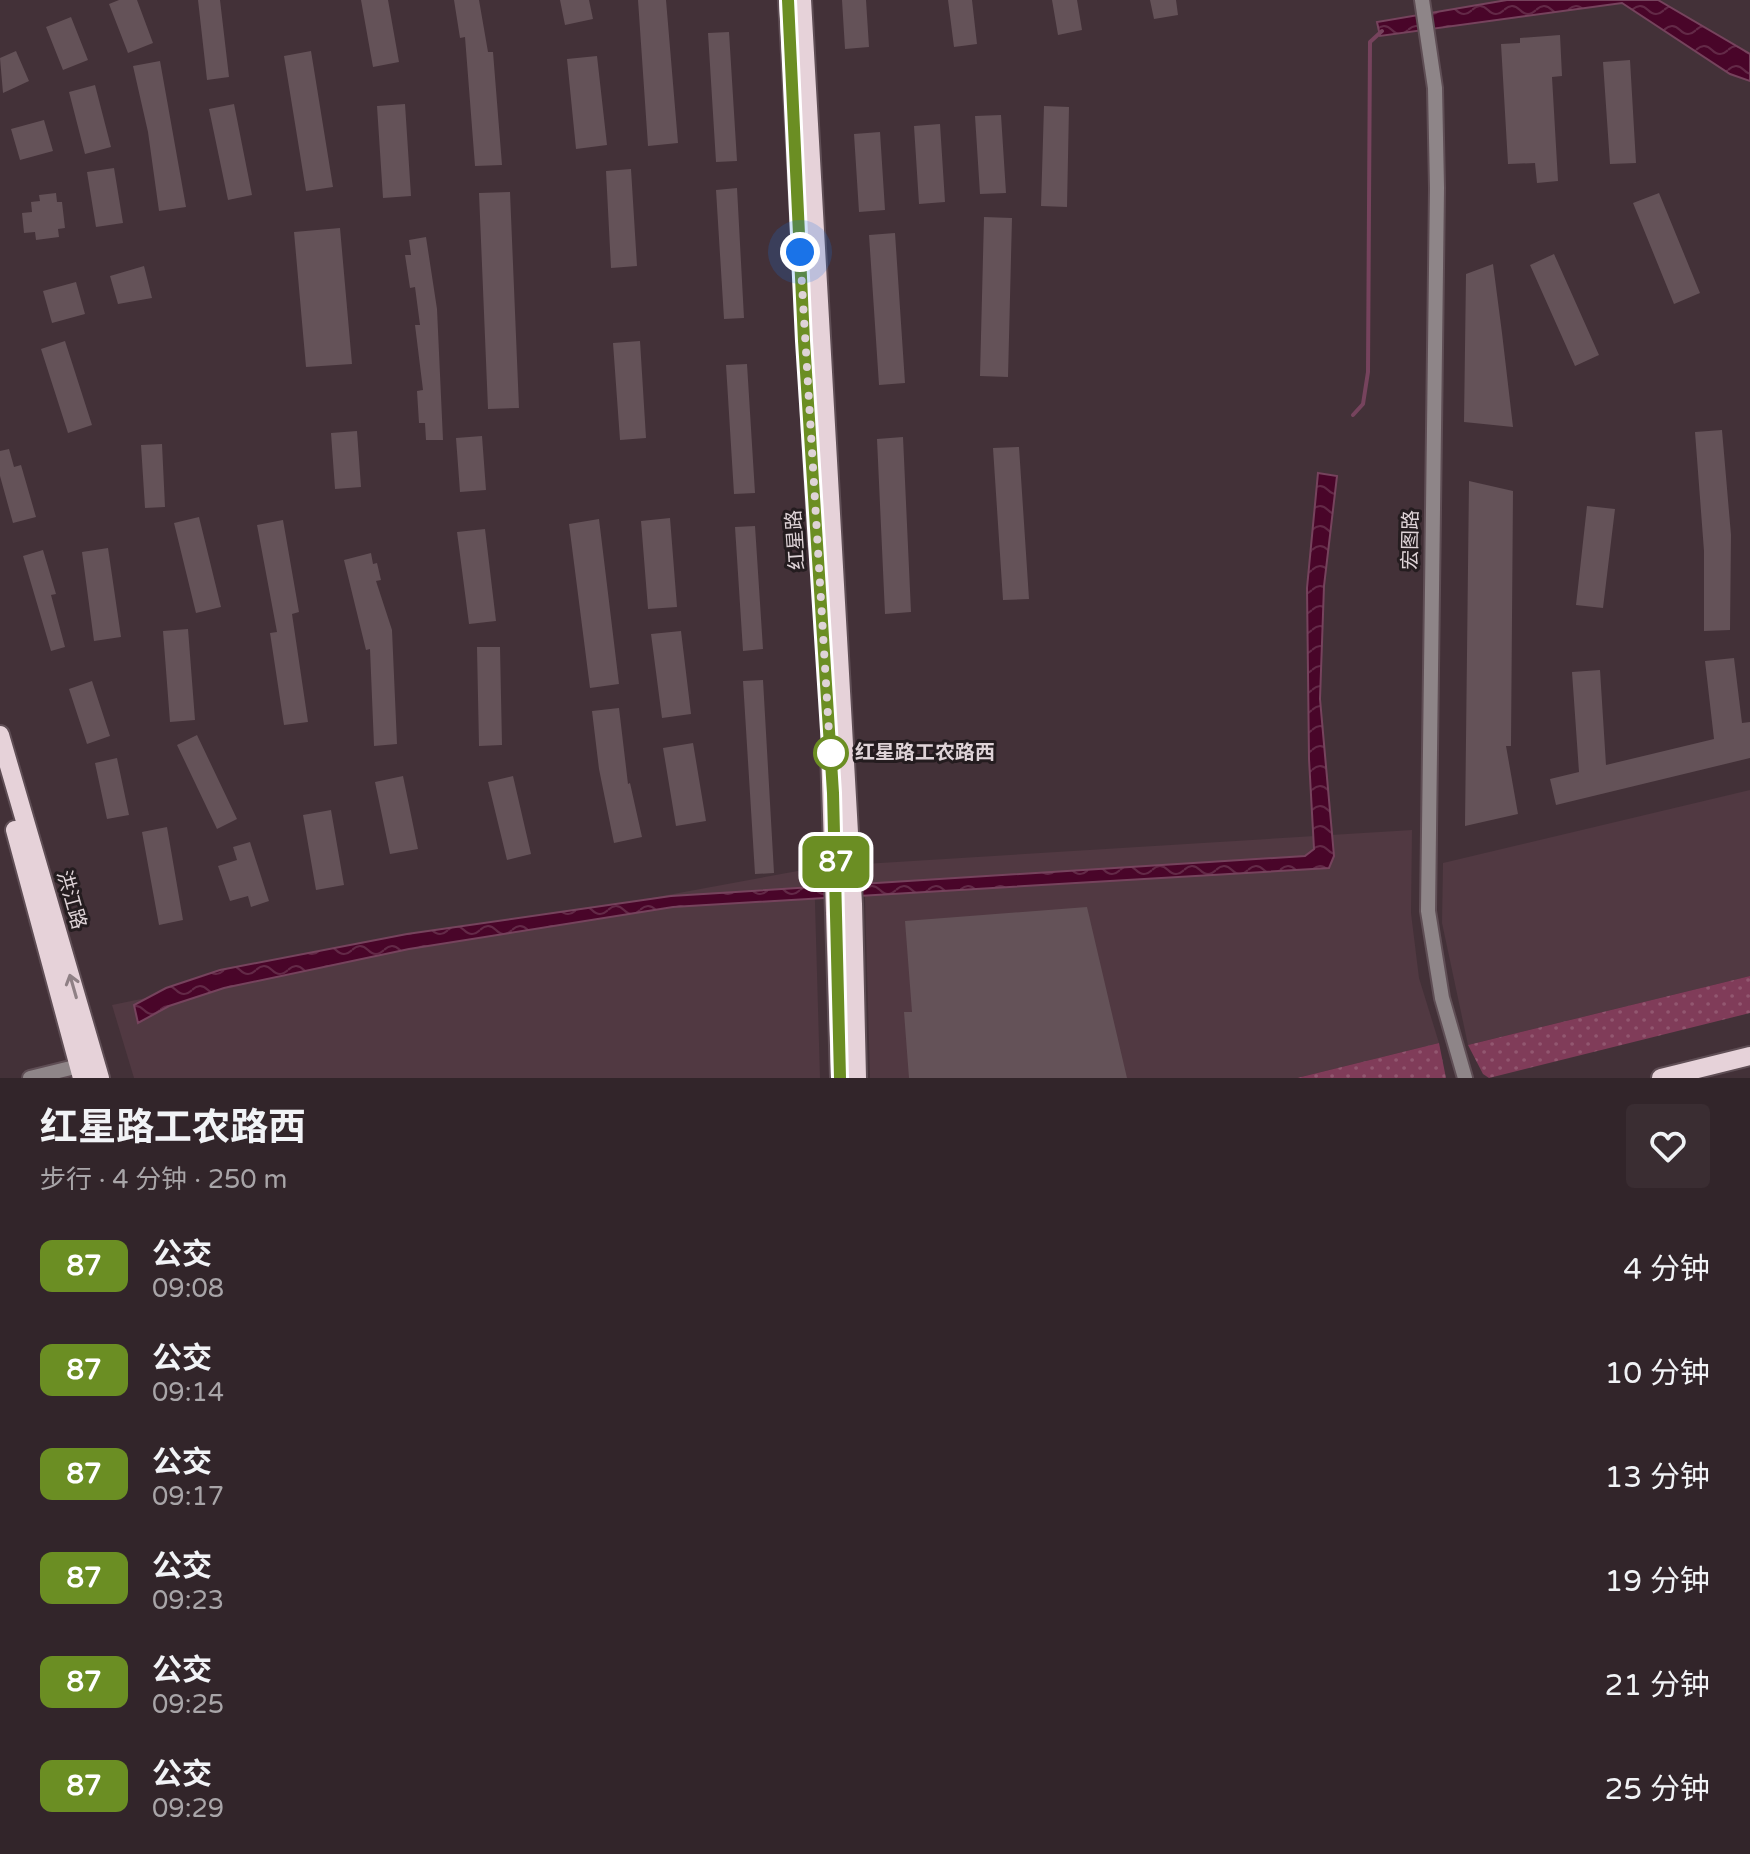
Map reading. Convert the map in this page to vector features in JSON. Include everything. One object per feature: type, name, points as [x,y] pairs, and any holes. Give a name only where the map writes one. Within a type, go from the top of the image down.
[{"type":"main road","name":"红星路","points":[[788,0],[857,1078]]},
{"type":"main road","name":"红星路","points":[[802,0],[843,869]]},
{"type":"main road","name":"洪江路","points":[[0,735],[89,1071]]},
{"type":"main road","name":"洪江路","points":[[0,772],[89,1071]]},
{"type":"main road","name":"红星路","points":[[840,1078],[845,905]]},
{"type":"main road","points":[[1661,1078],[1750,1056]]},
{"type":"street","name":"宏图路","points":[[1422,3],[1435,88],[1437,188],[1428,911],[1442,998],[1465,1078]]},
{"type":"street","points":[[30,1078],[89,1071]]},
{"type":"shaded area","points":[[1750,790],[1750,976],[1468,1045],[1442,923],[1443,863]]},
{"type":"shaded area","points":[[1412,830],[1411,913],[1419,978],[1439,1043],[1297,1078],[870,1078],[864,864]]},
{"type":"shaded area","points":[[814,868],[820,1078],[134,1078],[112,1005],[441,937]]},
{"type":"shaded area","points":[[1750,976],[1750,1013],[1489,1078],[1483,1074],[1468,1045]]},
{"type":"shaded area","points":[[1439,1043],[1446,1078],[1297,1078]]},
{"type":"water","points":[[1507,0],[1658,0],[1750,54],[1750,81],[1730,74],[1622,3],[1380,36],[1377,22]]},
{"type":"water","points":[[1318,473],[1337,476],[1324,586],[1320,699],[1334,856],[1329,868],[673,907],[409,949],[224,988],[169,1006],[138,1023],[134,1005],[166,988],[220,970],[407,934],[671,896],[1305,856],[1314,849],[1309,759],[1307,588]]},
{"type":"building","points":[[119,0],[137,0],[153,43],[128,53],[109,4]]},
{"type":"building","points":[[198,0],[220,0],[229,77],[207,80]]},
{"type":"building","points":[[361,0],[388,0],[399,62],[373,67]]},
{"type":"building","points":[[454,0],[479,0],[488,52],[493,52],[502,165],[475,166],[465,37],[460,38]]},
{"type":"building","points":[[560,0],[589,0],[593,19],[565,25]]},
{"type":"building","points":[[638,0],[666,0],[678,143],[648,146]]},
{"type":"building","points":[[842,0],[866,0],[869,47],[845,49]]},
{"type":"building","points":[[948,0],[972,0],[977,44],[954,47]]},
{"type":"building","points":[[1052,0],[1077,0],[1082,30],[1058,35]]},
{"type":"building","points":[[1150,0],[1176,0],[1178,15],[1154,19]]},
{"type":"building","points":[[71,17],[88,60],[63,70],[46,27]]},
{"type":"building","points":[[729,32],[737,161],[716,162],[708,33]]},
{"type":"building","points":[[1560,35],[1562,76],[1552,77],[1558,181],[1537,183],[1535,163],[1508,164],[1501,44],[1520,43],[1520,38]]},
{"type":"building","points":[[16,51],[29,81],[3,93],[0,58]]},
{"type":"building","points":[[311,51],[333,187],[306,191],[284,56]]},
{"type":"building","points":[[597,56],[607,145],[576,149],[567,59]]},
{"type":"building","points":[[1630,60],[1636,163],[1610,164],[1603,62]]},
{"type":"building","points":[[160,61],[186,207],[159,211],[148,132],[133,66]]},
{"type":"building","points":[[95,85],[111,147],[85,154],[69,92]]},
{"type":"building","points":[[234,104],[252,195],[228,200],[209,109]]},
{"type":"building","points":[[405,104],[411,196],[383,198],[377,106]]},
{"type":"building","points":[[1044,106],[1069,107],[1067,207],[1041,206]]},
{"type":"building","points":[[1001,115],[1006,193],[980,194],[975,116]]},
{"type":"building","points":[[44,120],[53,151],[20,160],[11,129]]},
{"type":"building","points":[[940,124],[945,202],[919,204],[914,126]]},
{"type":"building","points":[[880,132],[885,210],[859,212],[854,134]]},
{"type":"building","points":[[114,168],[123,223],[96,227],[87,172]]},
{"type":"building","points":[[631,169],[637,266],[611,268],[606,171]]},
{"type":"building","points":[[737,188],[744,318],[724,319],[716,190]]},
{"type":"building","points":[[510,192],[519,408],[488,409],[479,193]]},
{"type":"building","points":[[56,193],[57,202],[62,202],[65,228],[58,229],[59,237],[36,240],[35,232],[24,233],[22,213],[32,212],[31,202],[40,201],[39,195]]},
{"type":"building","points":[[1659,193],[1700,293],[1674,304],[1633,203]]},
{"type":"building","points":[[984,217],[1012,218],[1008,377],[980,376]]},
{"type":"building","points":[[340,228],[352,364],[306,367],[294,232]]},
{"type":"building","points":[[895,233],[905,383],[879,385],[869,235]]},
{"type":"building","points":[[426,237],[437,309],[443,440],[426,440],[425,423],[419,423],[417,391],[423,390],[415,325],[420,325],[415,287],[410,288],[405,255],[411,255],[409,240]]},
{"type":"building","points":[[1554,254],[1599,355],[1575,366],[1530,265]]},
{"type":"building","points":[[1493,264],[1513,427],[1464,422],[1466,274]]},
{"type":"building","points":[[144,266],[152,298],[118,304],[110,276]]},
{"type":"building","points":[[76,282],[85,314],[52,323],[43,291]]},
{"type":"building","points":[[65,341],[92,425],[68,433],[41,349]]},
{"type":"building","points":[[640,341],[646,438],[620,440],[613,343]]},
{"type":"building","points":[[747,364],[755,493],[734,494],[726,365]]},
{"type":"building","points":[[1722,430],[1731,535],[1730,630],[1704,631],[1704,551],[1695,432]]},
{"type":"building","points":[[357,431],[361,487],[335,489],[331,433]]},
{"type":"building","points":[[482,436],[486,490],[460,492],[456,438]]},
{"type":"building","points":[[903,437],[911,612],[885,614],[877,439]]},
{"type":"building","points":[[162,444],[165,507],[145,508],[141,445]]},
{"type":"building","points":[[1019,447],[1029,599],[1003,600],[993,448]]},
{"type":"building","points":[[9,449],[14,467],[21,465],[36,517],[13,523],[0,476],[0,451]]},
{"type":"building","points":[[1469,481],[1513,491],[1511,746],[1506,746],[1518,814],[1465,826]]},
{"type":"building","points":[[1587,506],[1615,509],[1603,608],[1576,605]]},
{"type":"building","points":[[199,517],[221,607],[196,613],[174,523]]},
{"type":"building","points":[[670,518],[677,607],[648,609],[641,521]]},
{"type":"building","points":[[599,519],[619,684],[590,688],[569,524]]},
{"type":"building","points":[[283,520],[299,612],[292,614],[308,722],[284,725],[270,633],[277,632],[257,525]]},
{"type":"building","points":[[755,526],[763,649],[743,651],[735,527]]},
{"type":"building","points":[[485,529],[496,621],[469,624],[457,532]]},
{"type":"building","points":[[108,548],[121,637],[94,641],[82,552]]},
{"type":"building","points":[[43,550],[56,594],[51,595],[65,647],[51,651],[23,556]]},
{"type":"building","points":[[371,553],[373,564],[377,563],[381,580],[376,581],[392,630],[397,744],[374,746],[370,649],[366,650],[344,560]]},
{"type":"building","points":[[188,629],[195,720],[170,722],[163,631]]},
{"type":"building","points":[[681,631],[691,714],[662,718],[651,634]]},
{"type":"building","points":[[477,647],[500,647],[502,745],[479,746]]},
{"type":"building","points":[[1734,658],[1742,723],[1750,722],[1750,758],[1556,805],[1550,779],[1579,772],[1572,672],[1600,670],[1606,765],[1714,739],[1705,661]]},
{"type":"building","points":[[763,680],[774,873],[755,874],[743,681]]},
{"type":"building","points":[[92,681],[110,736],[87,744],[69,689]]},
{"type":"building","points":[[619,708],[628,784],[642,837],[614,843],[599,769],[592,711]]},
{"type":"building","points":[[197,735],[237,819],[217,829],[177,745]]},
{"type":"building","points":[[693,743],[706,821],[676,826],[663,748]]},
{"type":"building","points":[[117,758],[129,815],[107,819],[95,763]]},
{"type":"building","points":[[403,776],[418,849],[390,854],[375,782]]},
{"type":"building","points":[[513,776],[531,854],[507,860],[488,782]]},
{"type":"building","points":[[331,810],[344,885],[316,890],[303,815]]},
{"type":"building","points":[[167,827],[183,920],[159,925],[142,832]]},
{"type":"building","points":[[250,842],[269,901],[251,907],[248,896],[230,901],[218,866],[237,860],[233,847]]},
{"type":"building","points":[[1087,907],[1127,1078],[909,1078],[904,1012],[912,1012],[905,921]]},
{"type":"waterway","points":[[1353,415],[1363,404],[1368,372],[1370,42],[1382,31]]},
{"type":"bus line","name":"87","points":[[788,0],[804,341],[833,793],[840,1078]]},
{"type":"place","name":"红星路工农路西","points":[[831,753]]},
{"type":"route","points":[[800,252],[831,766],[831,753]]}]
